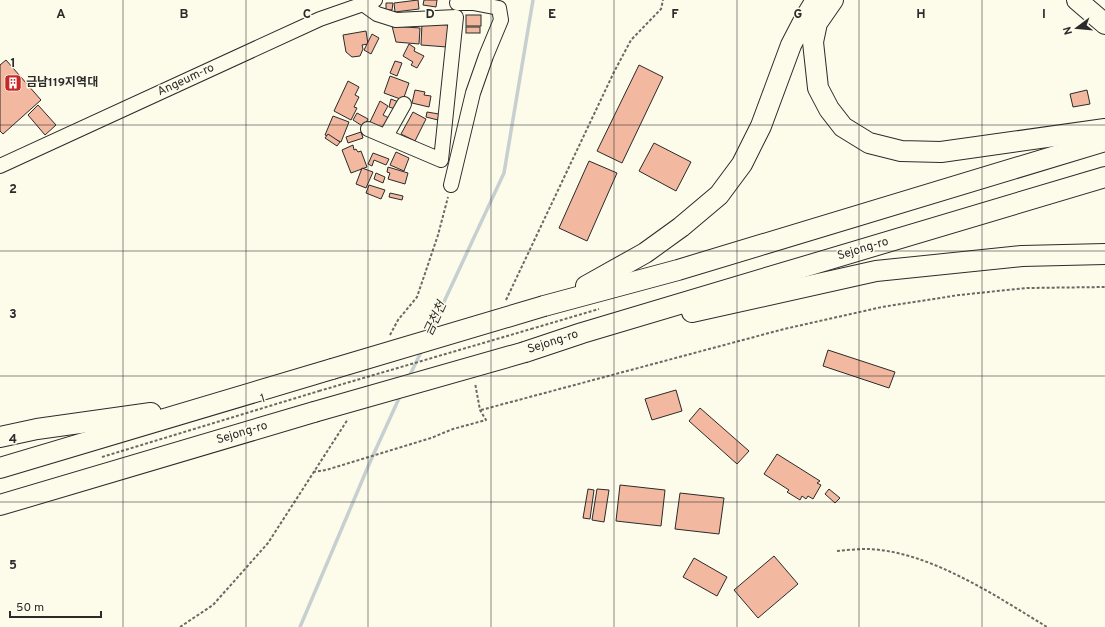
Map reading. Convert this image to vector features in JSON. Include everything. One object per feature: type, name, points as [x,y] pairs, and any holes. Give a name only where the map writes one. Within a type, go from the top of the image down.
[{"type":"highway","name":"1","points":[[0,468],[544,306],[607,276],[646,253],[681,227],[719,195],[742,164],[761,126],[791,45],[816,0]]},
{"type":"highway","points":[[833,0],[817,22],[813,42],[818,88],[829,109],[843,127],[869,144],[902,151],[941,152],[1105,129]]},
{"type":"highway","points":[[1077,0],[1105,24]]},
{"type":"highway","points":[[1097,0],[1105,7]]},
{"type":"highway","points":[[544,306],[685,268],[1105,141]]},
{"type":"highway","name":"Sejong-ro","points":[[0,506],[314,412],[525,352],[582,333],[1105,177]]},
{"type":"highway","points":[[582,333],[702,310],[876,271],[1022,256],[1105,254]]},
{"type":"highway","points":[[0,438],[37,429],[217,404]]},
{"type":"street","points":[[369,2],[377,14],[396,20],[473,3],[499,8],[500,20],[473,93],[450,185]]},
{"type":"street","name":"Angeum-ro","points":[[0,166],[320,19],[369,2]]},
{"type":"street","points":[[368,129],[441,160],[457,7]]},
{"type":"street","points":[[386,136],[404,104]]},
{"type":"path","points":[[505,303],[614,72],[631,40],[661,9],[663,0]]},
{"type":"path","points":[[480,410],[769,333],[882,307],[959,295],[1027,288],[1105,287]]},
{"type":"path","name":"1","points":[[98,458],[531,329]]},
{"type":"path","points":[[487,344],[490,337]]},
{"type":"path","points":[[313,472],[326,470],[431,438],[452,429],[486,420],[480,410],[475,386],[476,381]]},
{"type":"path","points":[[837,550],[869,549],[905,555],[949,571],[982,587],[1047,627]]},
{"type":"building","points":[[418,0],[419,9],[395,12],[394,3]]},
{"type":"building","points":[[424,0],[437,0],[436,7],[423,5]]},
{"type":"building","points":[[386,3],[393,3],[392,10],[386,10]]},
{"type":"building","points":[[466,15],[481,15],[481,26],[466,26]]},
{"type":"building","points":[[422,23],[448,25],[447,47],[421,45]]},
{"type":"building","points":[[392,26],[420,28],[419,44],[396,42]]},
{"type":"building","points":[[466,27],[480,27],[480,33],[466,33]]},
{"type":"building","points":[[366,31],[368,44],[362,45],[363,49],[360,56],[352,57],[346,52],[343,35]]},
{"type":"building","points":[[372,34],[379,38],[371,54],[364,50]]},
{"type":"building","points":[[409,44],[415,48],[414,51],[424,56],[417,68],[411,65],[413,62],[403,56]]},
{"type":"building","name":"금남119지역대","points":[[6,60],[41,100],[3,134],[0,131],[0,65]]},
{"type":"building","points":[[395,61],[402,63],[397,76],[390,73]]},
{"type":"building","points":[[639,65],[663,77],[622,163],[597,151]]},
{"type":"building","points":[[390,76],[409,83],[403,100],[384,93]]},
{"type":"building","points":[[348,81],[359,87],[355,95],[359,97],[354,107],[357,108],[351,120],[334,111]]},
{"type":"building","points":[[415,90],[425,92],[424,95],[431,96],[429,107],[412,103]]},
{"type":"building","points":[[1087,90],[1090,104],[1073,107],[1070,94]]},
{"type":"building","points":[[391,99],[401,103],[399,110],[389,107]]},
{"type":"building","points":[[380,101],[388,106],[383,115],[393,120],[387,131],[370,122]]},
{"type":"building","points":[[38,105],[56,125],[45,135],[28,115]]},
{"type":"building","points":[[413,112],[426,119],[415,141],[401,134]]},
{"type":"building","points":[[427,112],[439,114],[438,120],[426,117]]},
{"type":"building","points":[[357,113],[368,119],[364,127],[353,120]]},
{"type":"building","points":[[333,116],[349,122],[341,142],[325,135]]},
{"type":"building","points":[[361,132],[363,138],[348,143],[346,137]]},
{"type":"building","points":[[328,134],[340,142],[337,146],[325,138]]},
{"type":"building","points":[[654,143],[691,162],[676,191],[639,171]]},
{"type":"building","points":[[353,145],[354,150],[356,149],[358,152],[361,151],[367,167],[351,173],[342,150]]},
{"type":"building","points":[[396,152],[409,158],[404,171],[390,165]]},
{"type":"building","points":[[373,153],[389,159],[386,165],[374,160],[372,166],[368,164]]},
{"type":"building","points":[[589,161],[617,173],[587,241],[559,228]]},
{"type":"building","points":[[388,167],[408,173],[405,184],[388,179],[390,173],[387,172]]},
{"type":"building","points":[[362,168],[373,172],[366,188],[356,184]]},
{"type":"building","points":[[376,173],[385,177],[383,183],[374,179]]},
{"type":"building","points":[[369,185],[385,190],[381,199],[366,193]]},
{"type":"building","points":[[390,193],[403,196],[402,200],[389,197]]},
{"type":"building","points":[[828,350],[895,372],[889,388],[823,366]]},
{"type":"building","points":[[676,390],[682,411],[652,420],[645,399]]},
{"type":"building","points":[[700,408],[749,451],[737,464],[689,421]]},
{"type":"building","points":[[777,454],[820,481],[817,483],[821,485],[813,499],[808,496],[806,499],[802,496],[800,500],[787,492],[789,490],[764,474]]},
{"type":"building","points":[[620,485],[665,490],[661,526],[616,521]]},
{"type":"building","points":[[588,489],[594,490],[590,519],[583,518]]},
{"type":"building","points":[[597,489],[609,490],[604,522],[592,520]]},
{"type":"building","points":[[829,489],[840,498],[835,503],[825,494]]},
{"type":"building","points":[[680,493],[724,498],[719,534],[675,529]]},
{"type":"building","points":[[774,556],[798,584],[758,618],[734,590]]},
{"type":"building","points":[[694,558],[727,577],[717,596],[683,577]]},
{"type":"waterway","name":"금천천","points":[[430,332],[504,173],[533,0]]},
{"type":"waterway","name":"금천천","points":[[409,377],[422,350]]},
{"type":"waterway","name":"금천천","points":[[300,627],[370,462],[401,394]]},
{"type":"place","name":"금남119지역대","points":[[13,83]]}]
